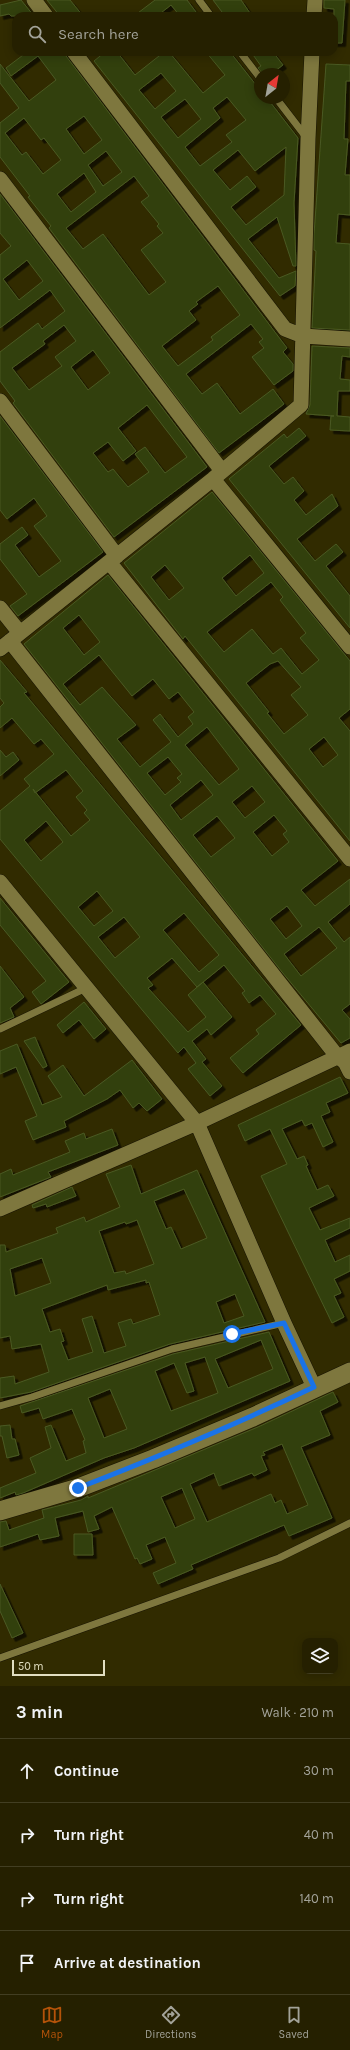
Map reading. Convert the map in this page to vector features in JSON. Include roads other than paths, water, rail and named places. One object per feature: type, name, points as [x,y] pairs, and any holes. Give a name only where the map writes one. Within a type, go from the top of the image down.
[{"type":"street","points":[[34,0],[43,12]]},
{"type":"street","points":[[314,12],[315,0]]},
{"type":"street","points":[[77,56],[285,329],[303,336],[350,339]]},
{"type":"street","points":[[10,641],[217,475],[301,405],[308,139],[312,56]]},
{"type":"street","points":[[0,179],[217,475],[350,647]]},
{"type":"street","points":[[0,401],[113,559],[350,859]]},
{"type":"street","points":[[0,608],[10,641],[344,1053],[345,1062],[350,1072]]},
{"type":"street","points":[[0,882],[197,1123],[284,1323],[314,1387]]},
{"type":"street","points":[[0,1209],[197,1123],[344,1053]]},
{"type":"street","points":[[0,1511],[78,1488],[153,1459],[253,1417],[314,1387],[350,1372]]},
{"type":"lane","points":[[199,0],[208,12]]},
{"type":"lane","points":[[243,56],[254,70]]},
{"type":"lane","points":[[281,104],[308,139]]},
{"type":"lane","points":[[0,1029],[86,988]]},
{"type":"lane","points":[[0,1406],[47,1392],[172,1348],[284,1323]]},
{"type":"lane","points":[[0,1658],[279,1558],[350,1523]]}]
